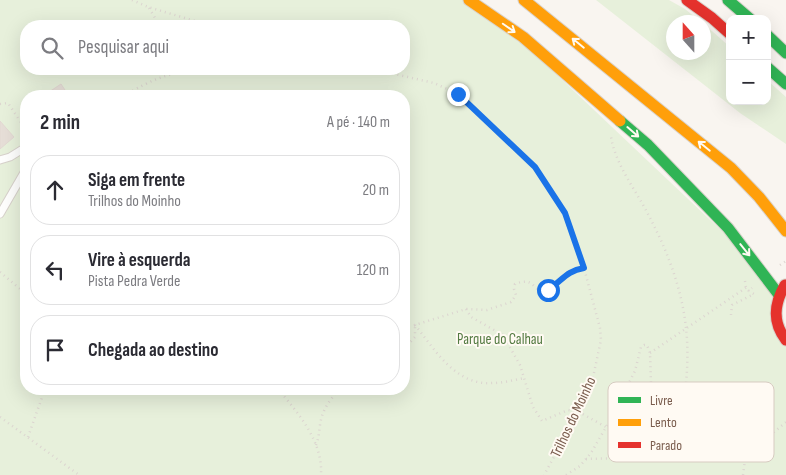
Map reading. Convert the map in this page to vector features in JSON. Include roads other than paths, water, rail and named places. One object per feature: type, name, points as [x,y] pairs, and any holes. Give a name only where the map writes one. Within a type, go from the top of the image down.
[{"type":"main road","points":[[469,0],[523,37],[648,146],[717,216],[778,295]]},
{"type":"main road","points":[[524,0],[779,205]]},
{"type":"main road","points":[[687,0],[726,31]]},
{"type":"main road","points":[[728,0],[745,15]]},
{"type":"main road","points":[[771,39],[786,53]]},
{"type":"main road","points":[[771,71],[786,84]]},
{"type":"main road","points":[[731,168],[759,197],[786,231]]},
{"type":"main road","points":[[786,284],[778,295],[775,308],[776,321],[780,333],[786,340]]},
{"type":"lane","points":[[0,160],[20,151]]},
{"type":"lane","points":[[0,214],[20,179]]},
{"type":"park label","name":"Parque do Calhau","points":[[500,339]]}]
